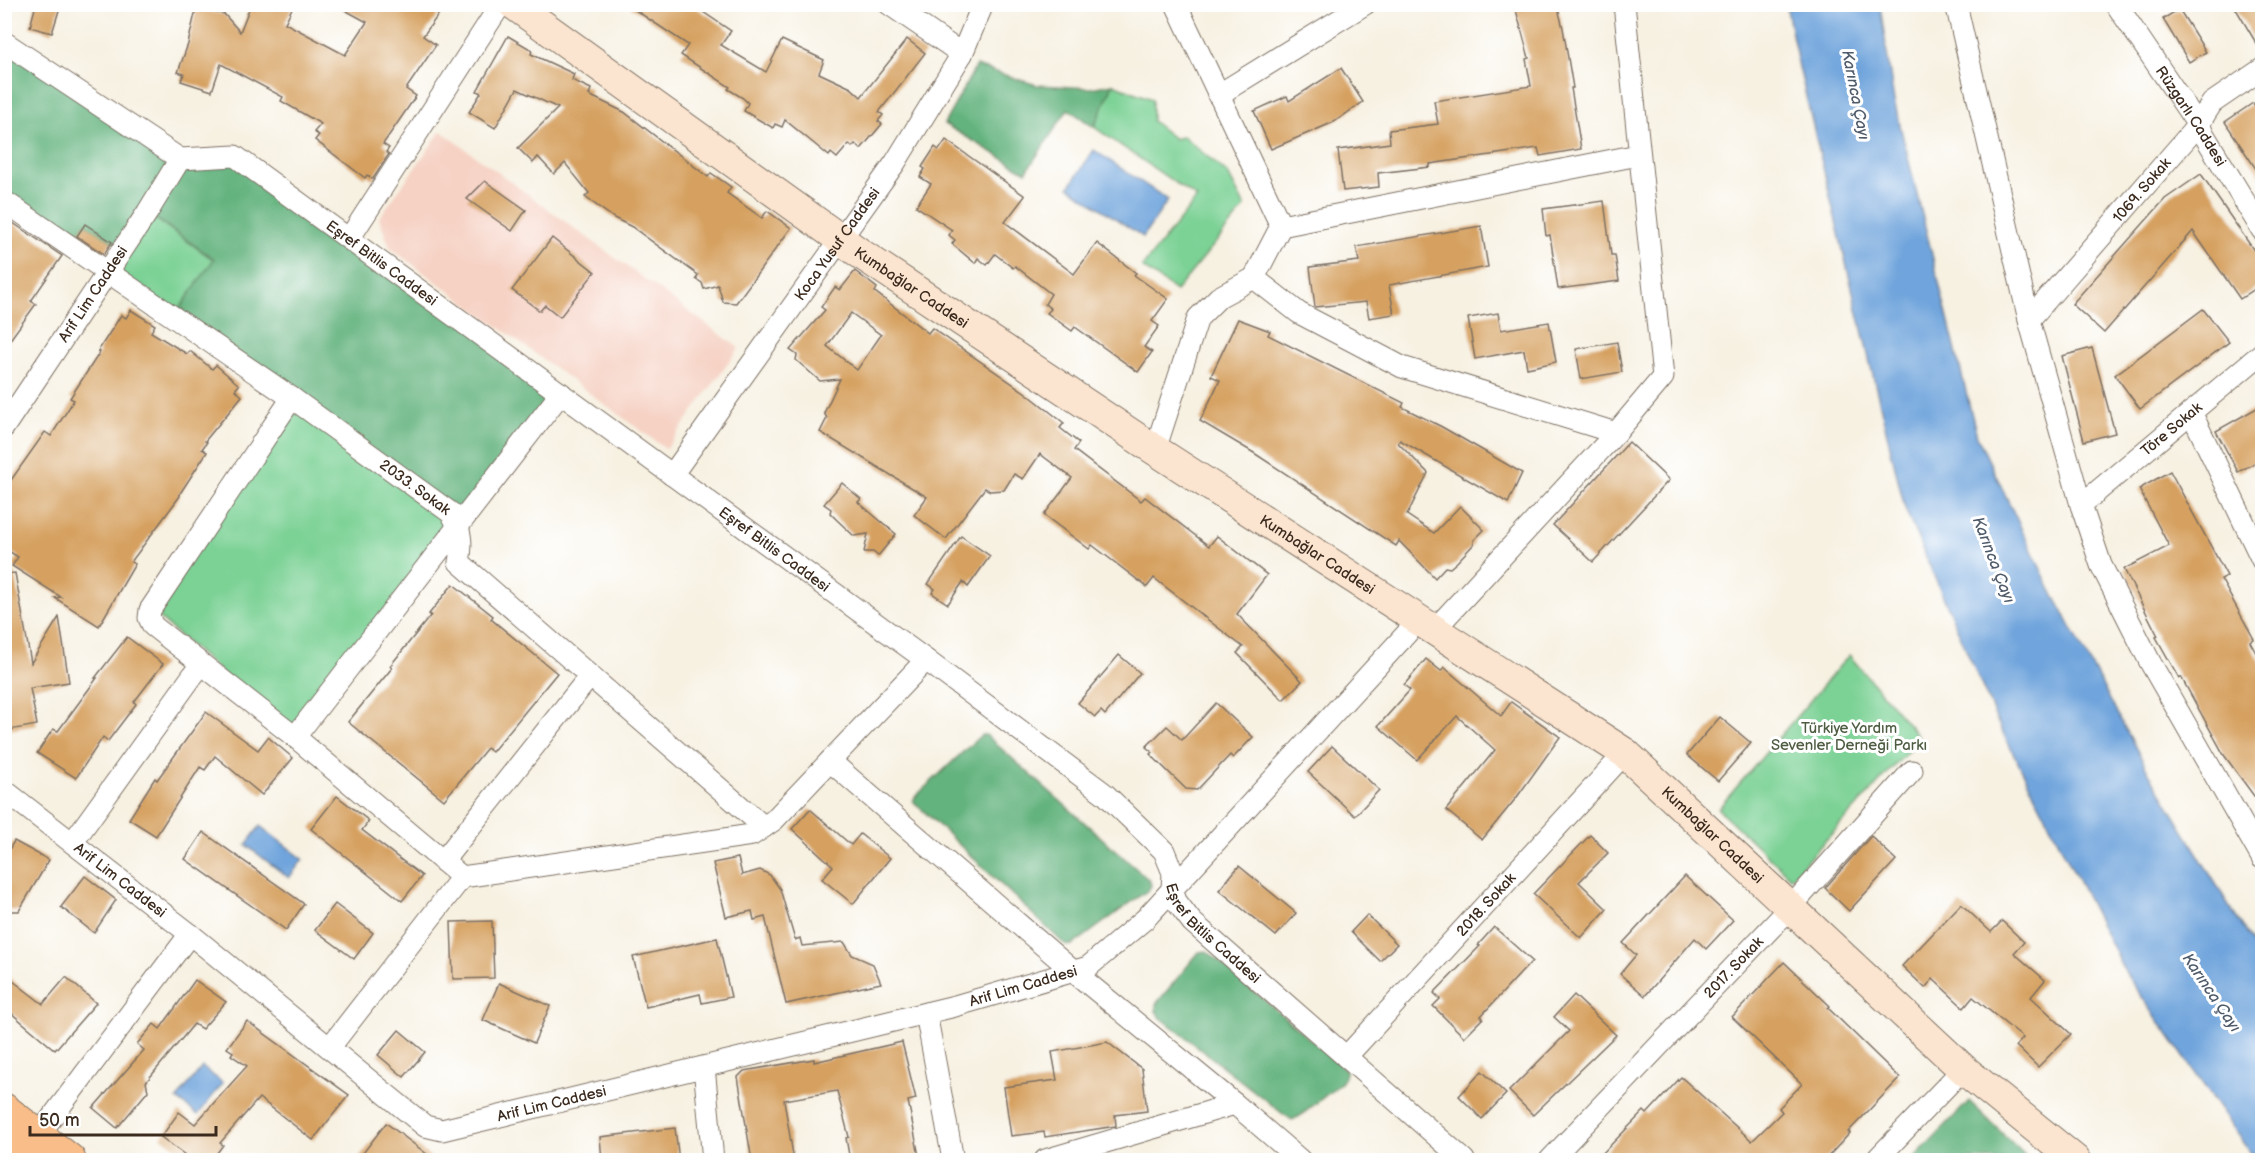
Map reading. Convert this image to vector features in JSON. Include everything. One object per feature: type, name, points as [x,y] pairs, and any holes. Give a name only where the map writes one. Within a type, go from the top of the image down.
[{"type":"main road","name":"Kumbağlar Caddesi","points":[[513,4],[841,240],[1155,450],[1625,753],[1789,909],[1963,1069],[2075,1161]]},
{"type":"main road","points":[[4,1110],[33,1148]]},
{"type":"main road","points":[[4,1142],[33,1148],[69,1161]]},
{"type":"street","points":[[349,239],[501,4]]},
{"type":"street","points":[[889,4],[962,54]]},
{"type":"street","name":"Koca Yusuf Caddesi","points":[[672,475],[895,163],[962,54],[983,4]]},
{"type":"street","points":[[1176,4],[1281,226]]},
{"type":"street","points":[[1218,95],[1365,4]]},
{"type":"street","name":"Arif Lim Caddesi","points":[[4,790],[190,934],[425,1126],[442,1130],[926,1013],[1088,967],[1145,920],[1172,888],[1427,624],[1616,433],[1663,377],[1624,4]]},
{"type":"street","points":[[1956,4],[2029,320],[2081,506],[2101,565],[2150,662],[2262,858]]},
{"type":"street","name":"Rüzgarlı Caddesi","points":[[2116,4],[2198,125],[2262,230]]},
{"type":"street","points":[[4,42],[180,159]]},
{"type":"street","name":"1069. Sokak","points":[[2029,320],[2198,125],[2212,103],[2262,69]]},
{"type":"street","points":[[1281,226],[1638,155]]},
{"type":"street","name":"Eşref Bitlis Caddesi","points":[[180,159],[235,156],[926,660],[1105,794],[1164,851],[1173,873],[1172,888],[1179,908],[1192,922],[1464,1161]]},
{"type":"street","name":"Arif Lim Caddesi","points":[[4,427],[147,213],[180,159]]},
{"type":"street","name":"2033. Sokak","points":[[4,201],[292,398],[451,513],[458,524],[462,550],[459,562],[764,827]]},
{"type":"street","points":[[1155,450],[1198,318],[1219,297],[1254,278],[1281,226]]},
{"type":"street","points":[[1254,278],[1299,313],[1402,367],[1616,433]]},
{"type":"street","name":"Töre Sokak","points":[[2081,506],[2262,353]]},
{"type":"street","points":[[295,737],[561,393]]},
{"type":"street","points":[[292,398],[150,610],[149,618],[153,626],[295,737],[462,877]]},
{"type":"street","points":[[2191,412],[2262,560]]},
{"type":"street","points":[[330,1047],[462,877],[752,835],[774,820],[926,660]]},
{"type":"street","points":[[73,842],[201,664]]},
{"type":"street","points":[[443,861],[590,676]]},
{"type":"street","name":"2018. Sokak","points":[[1346,1057],[1625,753]]},
{"type":"street","points":[[830,761],[1074,972],[1235,1104],[1300,1161]]},
{"type":"street","name":"2017. Sokak","points":[[1550,1161],[1789,909],[1912,771]]},
{"type":"street","points":[[33,1148],[190,934]]},
{"type":"street","points":[[926,1013],[952,1161]]},
{"type":"street","points":[[704,1067],[713,1161]]},
{"type":"street","points":[[1876,1161],[1963,1069]]},
{"type":"street","points":[[1046,1161],[1235,1104]]},
{"type":"shaded area","points":[[441,131],[739,348],[666,449],[390,248],[379,218]]},
{"type":"green space","points":[[4,42],[180,159],[235,156],[561,393],[458,524],[174,317],[214,259],[148,213],[122,248],[85,224],[70,247],[5,201]]},
{"type":"green space","points":[[976,66],[1037,85],[1090,88],[1113,84],[1094,127],[1068,109],[1026,172],[944,124]]},
{"type":"green space","points":[[1113,84],[1152,99],[1152,121],[1175,139],[1183,136],[1228,174],[1245,207],[1176,291],[1142,267],[1197,198],[1094,127]]},
{"type":"green space","points":[[147,213],[214,260],[174,317],[107,271]]},
{"type":"green space","points":[[292,398],[458,524],[295,737],[150,610]]},
{"type":"green space","name":"Türkiye Yardım Sevenler Derneği Parkı","points":[[1849,655],[1920,738],[1791,878],[1718,809]]},
{"type":"green space","points":[[981,735],[986,735],[1150,881],[1151,886],[1148,890],[1074,944],[1068,946],[1062,942],[913,801]]},
{"type":"green space","points":[[1207,951],[1346,1070],[1341,1083],[1300,1116],[1292,1120],[1283,1114],[1160,1017],[1156,1011],[1156,1004],[1199,952]]},
{"type":"green space","points":[[1969,1101],[2030,1160],[1912,1160]]},
{"type":"water","name":"Karınca Çayı","points":[[1786,5],[1880,5],[1894,101],[1977,436],[2049,586],[2153,780],[2262,960],[2262,1160],[2256,1160],[2126,974],[1998,723],[1905,509]]},
{"type":"water","points":[[1094,150],[1168,200],[1143,237],[1069,187]]},
{"type":"water","points":[[260,826],[303,859],[289,878],[246,845]]},
{"type":"water","points":[[202,1067],[223,1083],[198,1115],[177,1099]]},
{"type":"building","points":[[36,4],[61,4],[52,33],[30,27]]},
{"type":"building","points":[[251,4],[294,4],[285,23],[345,55],[367,22],[334,4],[446,4],[423,36],[436,45],[406,89],[416,96],[383,144],[389,148],[386,152],[389,154],[373,179],[367,175],[365,178],[315,140],[319,135],[314,132],[321,124],[281,101],[283,97],[221,64],[212,91],[181,81],[184,74],[178,72],[188,44],[196,9],[224,14],[240,32]]},
{"type":"building","points":[[626,4],[691,4],[731,31],[721,45],[766,72],[782,40],[824,60],[819,73],[851,88],[861,97],[907,39],[925,53],[879,112],[883,115],[878,121],[882,124],[861,149],[855,144],[852,147],[849,144],[837,158],[831,153],[829,156],[785,120],[782,127],[775,124],[773,128],[744,111],[748,103],[743,98],[681,55],[688,45]]},
{"type":"building","points":[[1536,4],[1557,4],[1573,88],[1571,88],[1581,149],[1540,156],[1538,148],[1430,164],[1430,167],[1378,173],[1379,187],[1343,191],[1338,150],[1390,143],[1389,130],[1438,124],[1434,101],[1531,86],[1526,59],[1529,58],[1516,10]]},
{"type":"building","points":[[2233,4],[2255,4],[2262,16],[2262,53]]},
{"type":"building","points":[[2179,9],[2206,52],[2189,62],[2163,19]]},
{"type":"building","points":[[508,36],[532,50],[531,54],[574,74],[572,80],[591,89],[589,95],[624,112],[708,177],[711,173],[731,187],[727,193],[762,218],[767,211],[791,228],[736,303],[723,302],[718,285],[704,289],[702,283],[696,279],[698,275],[632,227],[614,218],[585,197],[589,193],[565,163],[554,174],[538,157],[533,163],[518,148],[558,108],[517,89],[495,128],[469,112],[481,93],[477,91]]},
{"type":"building","points":[[1341,68],[1363,102],[1334,122],[1271,149],[1254,111],[1287,96],[1289,101]]},
{"type":"building","points":[[2253,103],[2262,117],[2262,178],[2225,122]]},
{"type":"building","points":[[946,140],[1025,196],[1005,222],[1074,274],[1097,243],[1136,273],[1134,275],[1168,299],[1152,321],[1159,326],[1144,347],[1152,352],[1138,372],[1075,327],[1072,331],[1047,313],[1051,309],[1045,304],[1051,294],[1015,266],[1013,268],[995,254],[987,265],[978,258],[975,263],[952,244],[955,240],[949,235],[952,230],[916,206],[931,184],[920,177],[925,169],[922,167],[935,147],[939,150]]},
{"type":"building","points":[[2201,174],[2262,262],[2262,284],[2240,299],[2193,231],[2104,333],[2072,304],[2165,199]]},
{"type":"building","points":[[485,181],[526,210],[512,231],[467,199]]},
{"type":"building","points":[[1604,201],[1611,255],[1615,255],[1619,281],[1558,289],[1550,235],[1546,236],[1543,209]]},
{"type":"building","points":[[4,217],[62,256],[31,301],[36,304],[4,348]]},
{"type":"building","points":[[85,224],[112,242],[104,254],[77,236]]},
{"type":"building","points":[[1481,226],[1488,267],[1389,285],[1394,314],[1369,318],[1366,302],[1315,307],[1310,267],[1359,261],[1356,247]]},
{"type":"building","points":[[552,238],[595,272],[560,317],[545,305],[540,311],[512,290]]},
{"type":"building","points":[[855,271],[877,288],[875,292],[928,333],[932,328],[1026,393],[1064,423],[1060,428],[1079,443],[1074,450],[1141,501],[1145,497],[1209,546],[1217,536],[1267,575],[1237,614],[1302,681],[1283,700],[1237,653],[1243,647],[1154,578],[1147,587],[1092,545],[1089,549],[1044,515],[1072,478],[1040,454],[1023,479],[1014,474],[1004,490],[990,491],[985,488],[946,539],[914,515],[927,497],[820,432],[827,418],[824,413],[840,379],[820,381],[796,360],[797,355],[790,350],[825,310],[821,307],[835,287],[840,290]],"holes":[[[851,313],[881,335],[857,370],[827,346]]]},
{"type":"building","points":[[2203,309],[2229,342],[2140,409],[2115,375]]},
{"type":"building","points":[[131,310],[155,325],[151,332],[187,354],[190,351],[212,369],[216,365],[239,385],[235,390],[242,396],[205,441],[207,442],[202,449],[207,452],[180,496],[131,562],[135,564],[99,626],[55,598],[61,597],[12,566],[18,557],[4,548],[4,490],[45,432],[51,436],[74,400],[70,398],[100,352],[98,351],[121,315],[126,318]]},
{"type":"building","points":[[1498,313],[1501,330],[1549,322],[1556,362],[1527,368],[1524,350],[1475,359],[1468,318]]},
{"type":"building","points":[[1238,319],[1270,331],[1268,335],[1404,403],[1402,407],[1522,473],[1508,503],[1400,440],[1398,443],[1428,473],[1407,515],[1434,533],[1460,506],[1484,530],[1457,562],[1450,568],[1445,567],[1435,578],[1399,541],[1396,546],[1254,453],[1200,421],[1220,380],[1211,376]]},
{"type":"building","points":[[1617,342],[1622,372],[1581,379],[1576,349]]},
{"type":"building","points":[[2092,348],[2115,433],[2084,441],[2062,356]]},
{"type":"building","points":[[2262,405],[2262,459],[2238,472],[2216,431]]},
{"type":"building","points":[[1629,442],[1669,480],[1593,562],[1553,525]]},
{"type":"building","points":[[2170,471],[2227,576],[2221,579],[2254,639],[2250,642],[2262,664],[2262,807],[2224,755],[2181,677],[2179,678],[2156,637],[2158,636],[2124,569],[2169,546],[2139,489]]},
{"type":"building","points":[[842,483],[861,499],[858,502],[896,534],[878,556],[873,552],[864,552],[868,534],[854,536],[824,504]]},
{"type":"building","points":[[961,536],[990,556],[968,587],[963,582],[948,604],[932,593],[935,589],[928,584]]},
{"type":"building","points":[[15,573],[31,663],[59,617],[69,682],[30,688],[37,725],[10,730],[4,699],[4,574]]},
{"type":"building","points":[[453,584],[493,616],[491,619],[557,673],[492,752],[487,748],[444,800],[348,722],[392,668],[390,666]]},
{"type":"building","points":[[127,637],[163,664],[108,741],[103,737],[76,778],[37,753],[53,729],[58,731]]},
{"type":"building","points":[[1119,655],[1140,673],[1105,715],[1101,711],[1095,717],[1078,703]]},
{"type":"building","points":[[1426,659],[1441,671],[1444,667],[1501,716],[1511,702],[1560,737],[1517,797],[1482,840],[1446,810],[1495,750],[1457,716],[1417,760],[1378,726],[1410,690],[1404,685]]},
{"type":"building","points":[[1216,703],[1253,737],[1233,758],[1230,755],[1197,790],[1186,789],[1150,754],[1152,752],[1146,747],[1167,726],[1182,740]]},
{"type":"building","points":[[206,712],[258,750],[268,737],[293,758],[262,795],[215,756],[205,770],[200,767],[156,836],[129,819],[155,778],[157,780]]},
{"type":"building","points":[[1720,717],[1751,743],[1718,781],[1687,755]]},
{"type":"building","points":[[1332,746],[1379,790],[1355,816],[1308,772]]},
{"type":"building","points":[[337,796],[369,821],[362,830],[422,876],[402,901],[311,829]]},
{"type":"building","points":[[810,809],[851,845],[860,834],[890,858],[853,904],[822,879],[833,866],[792,829]]},
{"type":"building","points":[[203,832],[304,904],[286,930],[185,859]]},
{"type":"building","points":[[1590,835],[1608,853],[1579,882],[1607,909],[1581,938],[1533,894]]},
{"type":"building","points":[[1871,836],[1896,860],[1849,911],[1825,888]]},
{"type":"building","points":[[14,841],[49,860],[19,911],[12,911],[4,907],[4,858]]},
{"type":"building","points":[[738,858],[742,875],[760,870],[770,875],[780,889],[795,940],[800,938],[802,946],[844,942],[852,955],[873,964],[881,983],[786,1004],[765,917],[754,920],[752,911],[726,917],[713,863]]},
{"type":"building","points":[[1239,866],[1296,913],[1276,936],[1219,890]]},
{"type":"building","points":[[85,876],[116,900],[94,933],[61,907]]},
{"type":"building","points":[[1685,876],[1733,920],[1706,949],[1695,938],[1645,996],[1620,974],[1636,955],[1623,943]]},
{"type":"building","points":[[335,904],[373,933],[354,959],[315,930]]},
{"type":"building","points":[[1961,904],[1991,932],[2002,921],[2024,942],[2014,953],[2045,980],[2031,997],[2071,1034],[2038,1067],[2016,1046],[2023,1038],[1973,997],[1964,1008],[1933,979],[1925,988],[1902,966]]},
{"type":"building","points":[[1367,915],[1397,944],[1380,961],[1351,932]]},
{"type":"building","points":[[492,921],[494,978],[453,979],[451,922]]},
{"type":"building","points":[[1494,927],[1532,961],[1464,1037],[1433,1006],[1440,999],[1434,993],[1480,946],[1478,945]]},
{"type":"building","points":[[717,938],[731,997],[702,1003],[700,994],[646,1007],[633,957]]},
{"type":"building","points":[[1784,962],[1900,1078],[1848,1132],[1850,1133],[1824,1161],[1595,1161],[1644,1111],[1647,1114],[1681,1077],[1752,1141],[1782,1112],[1779,1108],[1802,1084],[1732,1017]]},
{"type":"building","points":[[4,974],[43,1004],[66,977],[96,1003],[55,1050],[4,1007]]},
{"type":"building","points":[[195,980],[226,1002],[202,1029],[194,1024],[146,1082],[148,1091],[117,1128],[93,1108],[144,1050],[137,1044],[154,1024],[160,1029]]},
{"type":"building","points":[[499,983],[550,1006],[534,1043],[483,1020]]},
{"type":"building","points":[[1574,995],[1616,1035],[1533,1115],[1509,1091],[1569,1031],[1554,1017]]},
{"type":"building","points":[[247,1021],[349,1095],[313,1140],[259,1098],[220,1143],[223,1145],[211,1161],[193,1161],[161,1137],[179,1112],[195,1124],[247,1066],[231,1055],[233,1052],[227,1048]]},
{"type":"building","points":[[399,1030],[425,1052],[404,1077],[378,1055]]},
{"type":"building","points":[[902,1042],[916,1099],[908,1101],[920,1161],[850,1161],[846,1138],[849,1137],[837,1091],[784,1100],[794,1161],[752,1161],[738,1077],[744,1071],[814,1059],[814,1062]]},
{"type":"building","points":[[1107,1042],[1142,1069],[1147,1111],[1115,1115],[1116,1126],[1045,1137],[1044,1132],[1011,1136],[1004,1087],[1057,1080],[1052,1052]]},
{"type":"building","points":[[1482,1071],[1506,1094],[1482,1119],[1459,1096]]},
{"type":"building","points":[[386,1123],[436,1161],[357,1161]]},
{"type":"building","points":[[675,1128],[679,1161],[602,1161],[600,1137]]}]
